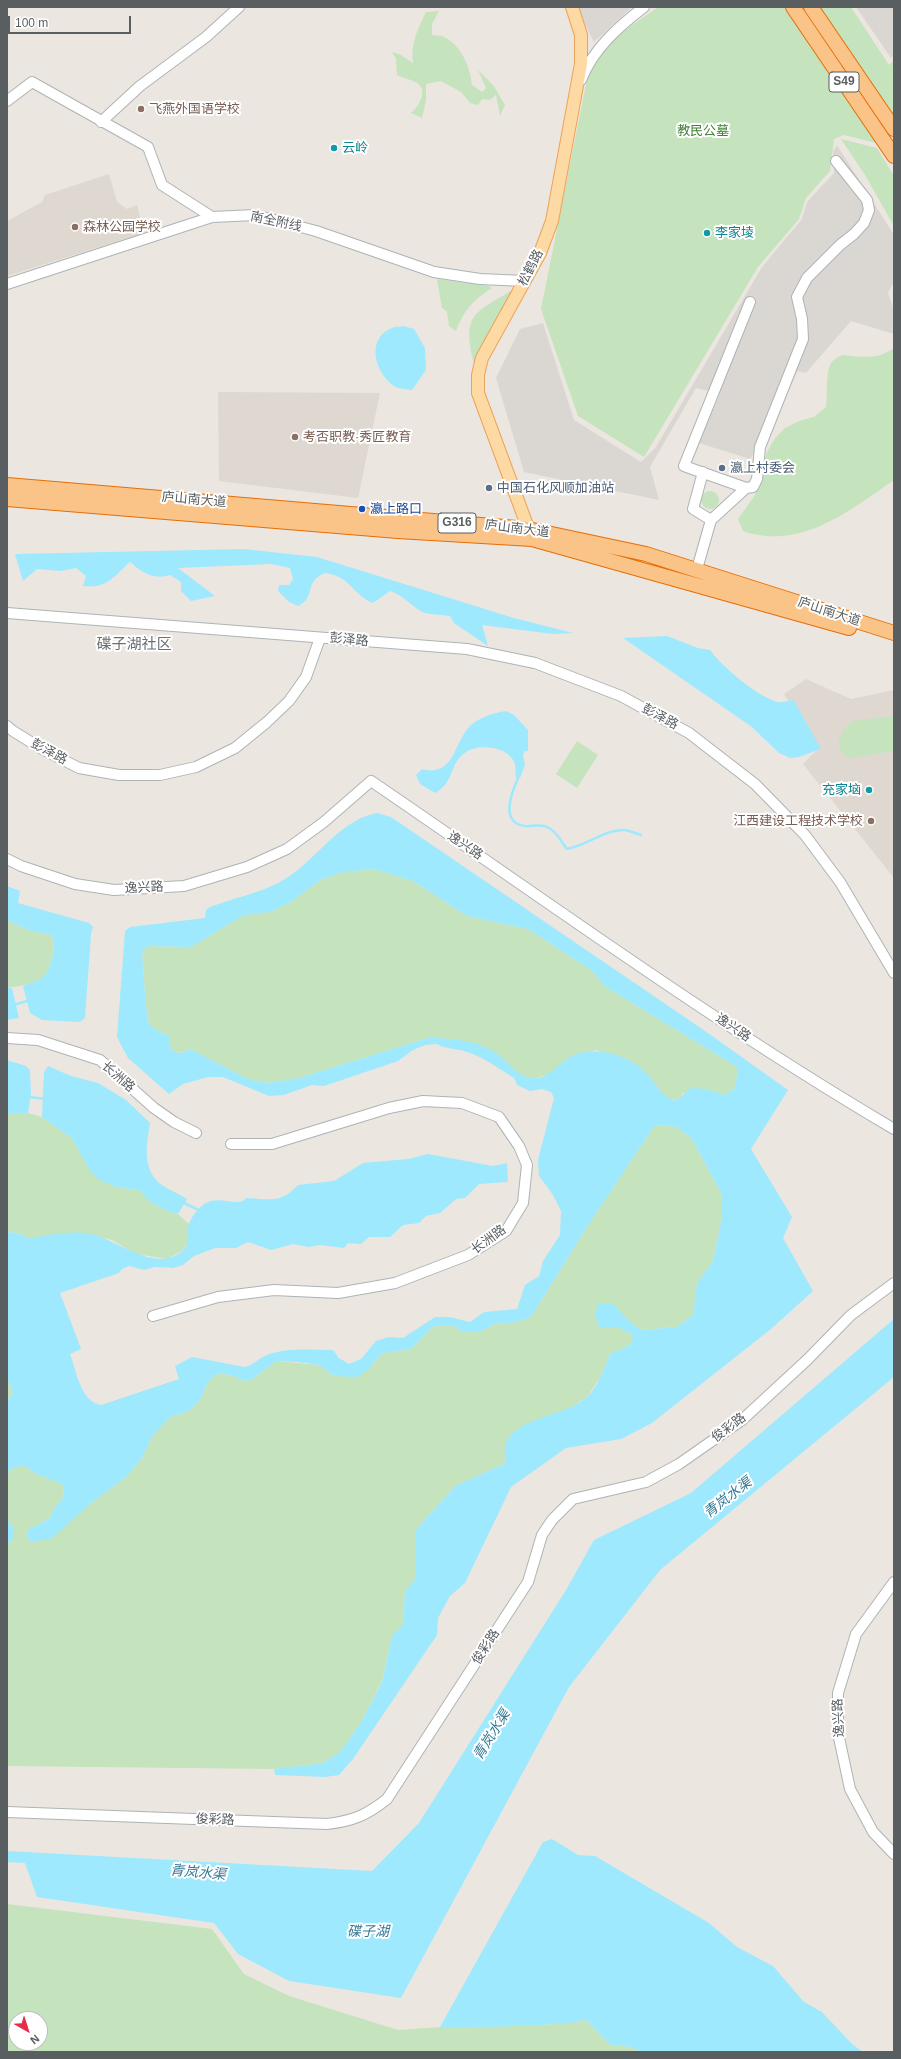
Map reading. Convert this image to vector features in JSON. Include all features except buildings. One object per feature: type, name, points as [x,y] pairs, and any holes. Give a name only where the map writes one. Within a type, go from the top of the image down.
[{"type":"highway","name":"S49","points":[[793,7],[894,156]]},
{"type":"highway","name":"S49","points":[[811,7],[894,129]]},
{"type":"highway","name":"庐山南大道","points":[[7,485],[530,534],[646,554],[894,633]]},
{"type":"highway","name":"庐山南大道","points":[[7,499],[398,531],[530,534],[894,643]]},
{"type":"main road","points":[[572,7],[581,35],[581,64],[574,99]]},
{"type":"main road","name":"松鹤路","points":[[530,534],[478,393],[478,375],[482,358],[540,253],[552,221],[574,99]]},
{"type":"street","points":[[101,122],[140,86],[206,37],[239,7]]},
{"type":"street","name":"松鹤路","points":[[574,99],[583,74],[595,52],[622,24],[644,7]]},
{"type":"street","points":[[7,100],[32,82],[148,147],[162,185],[212,217]]},
{"type":"street","points":[[696,569],[711,520],[746,488],[753,486],[757,479],[760,447],[803,339],[802,319],[797,297],[807,278],[864,223],[869,210],[867,200],[836,161]]},
{"type":"street","name":"南全附线","points":[[7,284],[212,217],[255,215],[316,231],[434,272],[480,279],[525,281]]},
{"type":"street","points":[[746,488],[684,466],[750,302]]},
{"type":"street","points":[[703,472],[693,509],[711,520]]},
{"type":"street","name":"彭泽路","points":[[7,613],[467,649],[535,663],[620,696],[689,733],[755,784],[805,835],[840,882],[894,973]]},
{"type":"street","name":"彭泽路","points":[[7,726],[13,732],[42,749],[79,768],[119,776],[160,775],[196,767],[235,748],[267,722],[288,701],[306,677],[320,638]]},
{"type":"street","name":"逸兴路","points":[[7,859],[21,866],[76,884],[114,890],[184,886],[247,867],[287,849],[324,822],[371,781],[710,1012],[826,1089],[894,1129]]},
{"type":"street","name":"长洲路","points":[[7,1038],[38,1040],[100,1060],[154,1108],[174,1122],[196,1133]]},
{"type":"street","name":"长洲路","points":[[153,1316],[218,1297],[274,1290],[338,1293],[395,1283],[468,1255],[506,1231],[523,1202],[527,1165],[519,1146],[499,1117],[462,1103],[423,1102],[389,1108],[272,1144],[232,1144]]},
{"type":"street","name":"俊彩路","points":[[7,1812],[327,1824],[349,1822],[373,1810],[387,1799],[528,1582],[542,1535],[552,1520],[574,1499],[646,1482],[679,1464],[742,1420],[807,1360],[851,1315],[894,1283]]},
{"type":"street","name":"逸兴路","points":[[894,1582],[856,1634],[838,1693],[838,1734],[850,1789],[873,1832],[894,1854]]},
{"type":"shaded area","points":[[576,7],[632,7],[594,42]]},
{"type":"shaded area","points":[[856,7],[894,7],[894,55],[891,58]]},
{"type":"shaded area","points":[[837,145],[894,235],[894,281],[888,293],[894,310],[894,334],[851,321],[806,373],[797,371],[779,414],[750,459],[699,443],[720,394],[696,388],[650,467],[659,500],[524,472],[496,378],[520,329],[543,323],[574,420],[641,462],[656,447],[762,267],[802,219],[807,202],[834,173],[833,152]]},
{"type":"shaded area","name":"森林公园学校","points":[[109,174],[117,202],[127,209],[137,205],[144,233],[7,276],[7,221],[42,202],[45,195]]},
{"type":"shaded area","name":"考否职教·秀匠教育","points":[[218,392],[380,393],[358,498],[219,481]]},
{"type":"shaded area","name":"江西建设工程技术学校","points":[[806,679],[851,699],[894,690],[894,878],[803,764],[817,750],[784,694]]},
{"type":"green space","name":"教民公墓","points":[[658,7],[788,7],[880,144],[844,135],[834,139],[830,171],[806,198],[799,219],[758,267],[644,457],[578,416],[541,309],[586,84],[598,56],[621,33]]},
{"type":"green space","points":[[818,7],[851,7],[889,65],[894,60],[894,120]]},
{"type":"green space","points":[[439,11],[432,24],[432,35],[444,37],[460,51],[467,64],[472,85],[482,92],[486,88],[478,70],[493,85],[505,105],[500,116],[496,95],[490,100],[482,99],[478,105],[470,103],[461,92],[441,81],[426,84],[426,100],[422,118],[411,113],[420,102],[422,97],[422,88],[415,82],[397,75],[396,59],[392,52],[401,55],[413,63],[412,56],[414,43],[426,12]]},
{"type":"green space","points":[[841,139],[877,148],[894,176],[894,226],[865,175]]},
{"type":"green space","points":[[437,279],[489,286],[492,288],[470,306],[462,317],[456,331],[449,326],[447,312],[442,308]]},
{"type":"green space","points":[[516,288],[475,368],[469,336],[470,325],[474,317],[480,310]]},
{"type":"green space","points":[[894,348],[894,480],[841,515],[823,525],[804,532],[784,536],[764,536],[743,531],[738,519],[755,495],[767,452],[775,438],[785,428],[799,421],[814,417],[826,407],[828,371],[833,361],[842,355],[863,357],[876,356],[888,352]]},
{"type":"green space","points":[[710,491],[716,494],[719,500],[716,506],[710,509],[704,506],[701,500],[704,494]]},
{"type":"green space","points":[[894,716],[894,751],[849,758],[843,754],[840,749],[839,740],[841,734],[853,721]]},
{"type":"green space","points":[[577,741],[598,755],[577,788],[556,774]]},
{"type":"green space","points":[[373,869],[413,881],[467,916],[528,929],[591,970],[606,987],[737,1067],[737,1076],[734,1089],[724,1095],[707,1089],[683,1093],[677,1101],[664,1096],[655,1084],[626,1059],[596,1050],[573,1055],[549,1074],[533,1079],[521,1075],[495,1053],[428,1038],[299,1078],[267,1083],[248,1079],[190,1049],[180,1053],[174,1052],[170,1046],[169,1036],[156,1030],[150,1025],[146,1003],[142,953],[148,946],[191,947],[244,915],[270,912],[291,902],[320,880],[340,873]]},
{"type":"green space","points":[[7,920],[28,930],[52,935],[54,945],[49,968],[43,977],[26,985],[7,987]]},
{"type":"green space","points":[[28,1113],[42,1117],[72,1138],[80,1152],[116,1187],[139,1190],[149,1201],[165,1210],[178,1214],[189,1224],[188,1243],[182,1251],[167,1259],[136,1254],[112,1240],[85,1233],[27,1238],[19,1233],[7,1232],[7,1116],[10,1114]]},
{"type":"green space","points":[[655,1125],[677,1127],[692,1139],[722,1195],[722,1218],[713,1261],[697,1283],[693,1315],[676,1327],[641,1330],[628,1320],[613,1304],[620,1328],[634,1336],[630,1345],[610,1354],[600,1378],[587,1397],[505,1450],[506,1463],[455,1486],[415,1531],[415,1579],[405,1592],[403,1624],[392,1636],[382,1681],[362,1721],[340,1752],[323,1763],[274,1769],[7,1766],[7,1544],[11,1542],[12,1525],[7,1521],[7,1476],[11,1469],[23,1465],[36,1474],[60,1483],[64,1488],[63,1498],[55,1507],[49,1519],[27,1530],[90,1504],[127,1476],[142,1458],[153,1435],[170,1417],[187,1412],[200,1400],[209,1380],[219,1373],[234,1376],[244,1381],[251,1380],[276,1361],[319,1365],[334,1376],[368,1370],[382,1353],[411,1349],[431,1328],[438,1325],[453,1325],[463,1332],[479,1332],[495,1324],[517,1322],[531,1317],[585,1230]]},
{"type":"green space","points":[[7,1378],[13,1392],[7,1402]]},
{"type":"green space","points":[[7,1904],[212,1929],[244,1974],[289,1996],[398,2030],[440,2027],[521,2026],[558,2024],[586,2020],[611,2045],[631,2047],[641,2052],[7,2052]]},
{"type":"water","points":[[404,326],[414,329],[425,348],[426,370],[412,390],[396,387],[387,380],[378,365],[376,356],[378,340],[384,333],[393,327]]},
{"type":"water","points":[[244,549],[317,557],[514,618],[573,633],[553,634],[482,625],[488,646],[454,623],[450,616],[423,612],[402,597],[390,591],[373,603],[360,596],[347,582],[341,578],[325,573],[314,581],[307,598],[298,606],[289,602],[278,591],[279,585],[289,585],[293,579],[290,568],[271,564],[178,568],[215,596],[191,601],[181,591],[181,582],[170,575],[158,577],[153,576],[139,569],[130,562],[109,581],[98,586],[83,586],[86,576],[76,568],[61,571],[37,569],[23,581],[15,554]]},
{"type":"water","points":[[667,636],[698,648],[710,650],[732,673],[751,688],[770,699],[778,702],[786,702],[793,699],[821,749],[799,757],[790,758],[779,753],[752,727],[623,638]]},
{"type":"water","points":[[506,711],[514,715],[528,730],[528,751],[525,751],[523,755],[525,765],[520,778],[516,778],[515,765],[508,754],[494,748],[487,747],[472,749],[460,757],[446,783],[435,793],[420,784],[416,775],[422,769],[433,770],[441,768],[447,764],[470,726],[487,716]]},
{"type":"water","points":[[377,813],[391,817],[708,1033],[788,1090],[751,1149],[792,1217],[783,1238],[813,1291],[771,1329],[652,1423],[621,1439],[566,1448],[511,1487],[465,1583],[450,1596],[438,1618],[437,1635],[353,1759],[339,1775],[325,1777],[275,1775],[274,1769],[323,1763],[340,1752],[362,1721],[382,1682],[392,1636],[403,1624],[405,1592],[415,1579],[415,1531],[455,1486],[506,1463],[505,1445],[515,1431],[524,1425],[568,1408],[587,1397],[598,1383],[610,1354],[630,1345],[634,1336],[620,1328],[599,1327],[595,1315],[598,1304],[613,1303],[628,1320],[641,1330],[676,1327],[693,1315],[697,1283],[713,1261],[722,1218],[722,1195],[692,1139],[677,1127],[655,1125],[585,1230],[531,1317],[517,1322],[495,1324],[479,1332],[463,1332],[453,1325],[438,1325],[431,1328],[411,1349],[382,1353],[368,1370],[357,1377],[334,1376],[319,1365],[276,1361],[251,1380],[244,1381],[234,1376],[219,1373],[209,1380],[200,1400],[187,1412],[170,1417],[153,1435],[142,1458],[127,1476],[90,1504],[51,1539],[29,1542],[27,1530],[49,1519],[55,1507],[63,1498],[64,1488],[60,1483],[36,1474],[23,1465],[11,1469],[7,1476],[7,1402],[13,1392],[7,1378],[7,1232],[19,1233],[27,1238],[63,1233],[85,1233],[109,1240],[133,1252],[146,1256],[158,1259],[170,1258],[184,1249],[187,1242],[190,1221],[201,1207],[211,1201],[217,1200],[239,1202],[246,1198],[280,1198],[292,1191],[298,1185],[334,1181],[363,1163],[408,1159],[428,1154],[493,1166],[507,1163],[508,1182],[479,1184],[465,1198],[456,1199],[440,1213],[426,1216],[419,1223],[403,1225],[390,1237],[369,1237],[361,1244],[348,1243],[344,1248],[320,1245],[309,1247],[293,1244],[271,1250],[248,1242],[236,1248],[215,1248],[194,1256],[183,1265],[173,1268],[155,1267],[144,1270],[129,1266],[122,1269],[119,1273],[60,1293],[81,1349],[70,1354],[77,1377],[88,1398],[101,1405],[179,1379],[175,1366],[192,1357],[245,1367],[275,1352],[333,1350],[339,1358],[349,1364],[361,1359],[376,1341],[389,1337],[403,1338],[435,1317],[450,1317],[470,1322],[484,1312],[517,1309],[525,1285],[539,1276],[543,1261],[560,1235],[561,1211],[553,1195],[539,1176],[538,1160],[554,1098],[551,1092],[542,1089],[530,1091],[517,1085],[514,1078],[473,1054],[437,1044],[425,1045],[413,1050],[398,1061],[324,1086],[312,1085],[284,1095],[269,1096],[223,1077],[208,1077],[183,1084],[169,1094],[128,1058],[117,1037],[125,931],[130,927],[205,918],[206,910],[210,907],[260,891],[290,876],[337,834],[362,818]],"holes":[[[373,869],[413,881],[467,916],[528,929],[591,970],[606,987],[737,1067],[737,1076],[734,1089],[724,1095],[707,1089],[690,1088],[676,1101],[660,1091],[642,1069],[627,1059],[609,1053],[591,1051],[574,1055],[544,1076],[532,1078],[517,1072],[496,1053],[480,1045],[454,1039],[428,1038],[299,1078],[267,1083],[248,1079],[190,1049],[181,1053],[174,1052],[170,1046],[169,1036],[156,1030],[150,1025],[146,1004],[142,953],[148,946],[191,947],[244,915],[270,912],[291,902],[320,880],[340,873]]]},
{"type":"water","points":[[7,886],[20,891],[18,903],[89,923],[93,927],[91,934],[85,1018],[80,1022],[42,1020],[30,1013],[23,986],[43,977],[51,963],[54,945],[52,935],[28,930],[7,920]]},
{"type":"water","points":[[7,987],[12,988],[19,1018],[7,1020]]},
{"type":"water","points":[[7,1060],[26,1066],[30,1070],[31,1093],[28,1113],[10,1114],[7,1116]]},
{"type":"water","points":[[48,1066],[71,1076],[98,1083],[126,1100],[150,1123],[147,1153],[149,1168],[160,1184],[187,1199],[178,1214],[165,1210],[149,1201],[139,1190],[116,1187],[100,1180],[90,1171],[72,1138],[42,1117],[44,1072]]},
{"type":"water","name":"碟子湖","points":[[894,1319],[894,1377],[660,1570],[569,1687],[401,1998],[289,1981],[238,1954],[214,1923],[37,1897],[25,1863],[7,1862],[7,1851],[372,1871],[419,1823],[566,1590],[594,1540],[691,1493]]},
{"type":"water","points":[[7,1521],[14,1530],[11,1542],[7,1544]]},
{"type":"water","points":[[552,1839],[578,1855],[595,1856],[709,1923],[737,1947],[773,1966],[804,2002],[822,2012],[852,2044],[863,2052],[641,2052],[631,2047],[611,2045],[586,2020],[563,2024],[526,2026],[440,2027],[543,1842]]},
{"type":"waterway","points":[[519,776],[511,797],[510,812],[512,819],[517,824],[525,826],[540,825],[549,828],[557,835],[567,849],[582,845],[617,830],[625,830],[641,835]]},
{"type":"waterway","points":[[14,1005],[30,1000]]},
{"type":"waterway","points":[[29,1097],[46,1099]]},
{"type":"waterway","points":[[182,1202],[201,1211]]},
{"type":"place","name":"飞燕外国语学校","points":[[141,109]]},
{"type":"place","name":"云岭","points":[[334,148]]},
{"type":"place","name":"森林公园学校","points":[[75,227]]},
{"type":"place","name":"李家堎","points":[[707,233]]},
{"type":"place","name":"考否职教·秀匠教育","points":[[295,437]]},
{"type":"place","name":"瀛上村委会","points":[[722,468]]},
{"type":"place","name":"中国石化风顺加油站","points":[[489,488]]},
{"type":"place","name":"瀛上路口","points":[[362,509]]},
{"type":"place","name":"充家垴","points":[[869,790]]},
{"type":"place","name":"江西建设工程技术学校","points":[[871,821]]},
{"type":"district","name":"碟子湖社区","points":[[134,645]]},
{"type":"water label","name":"青岚水渠","points":[[728,1498]]},
{"type":"water label","name":"青岚水渠","points":[[492,1735]]},
{"type":"water label","name":"青岚水渠","points":[[198,1873]]}]
